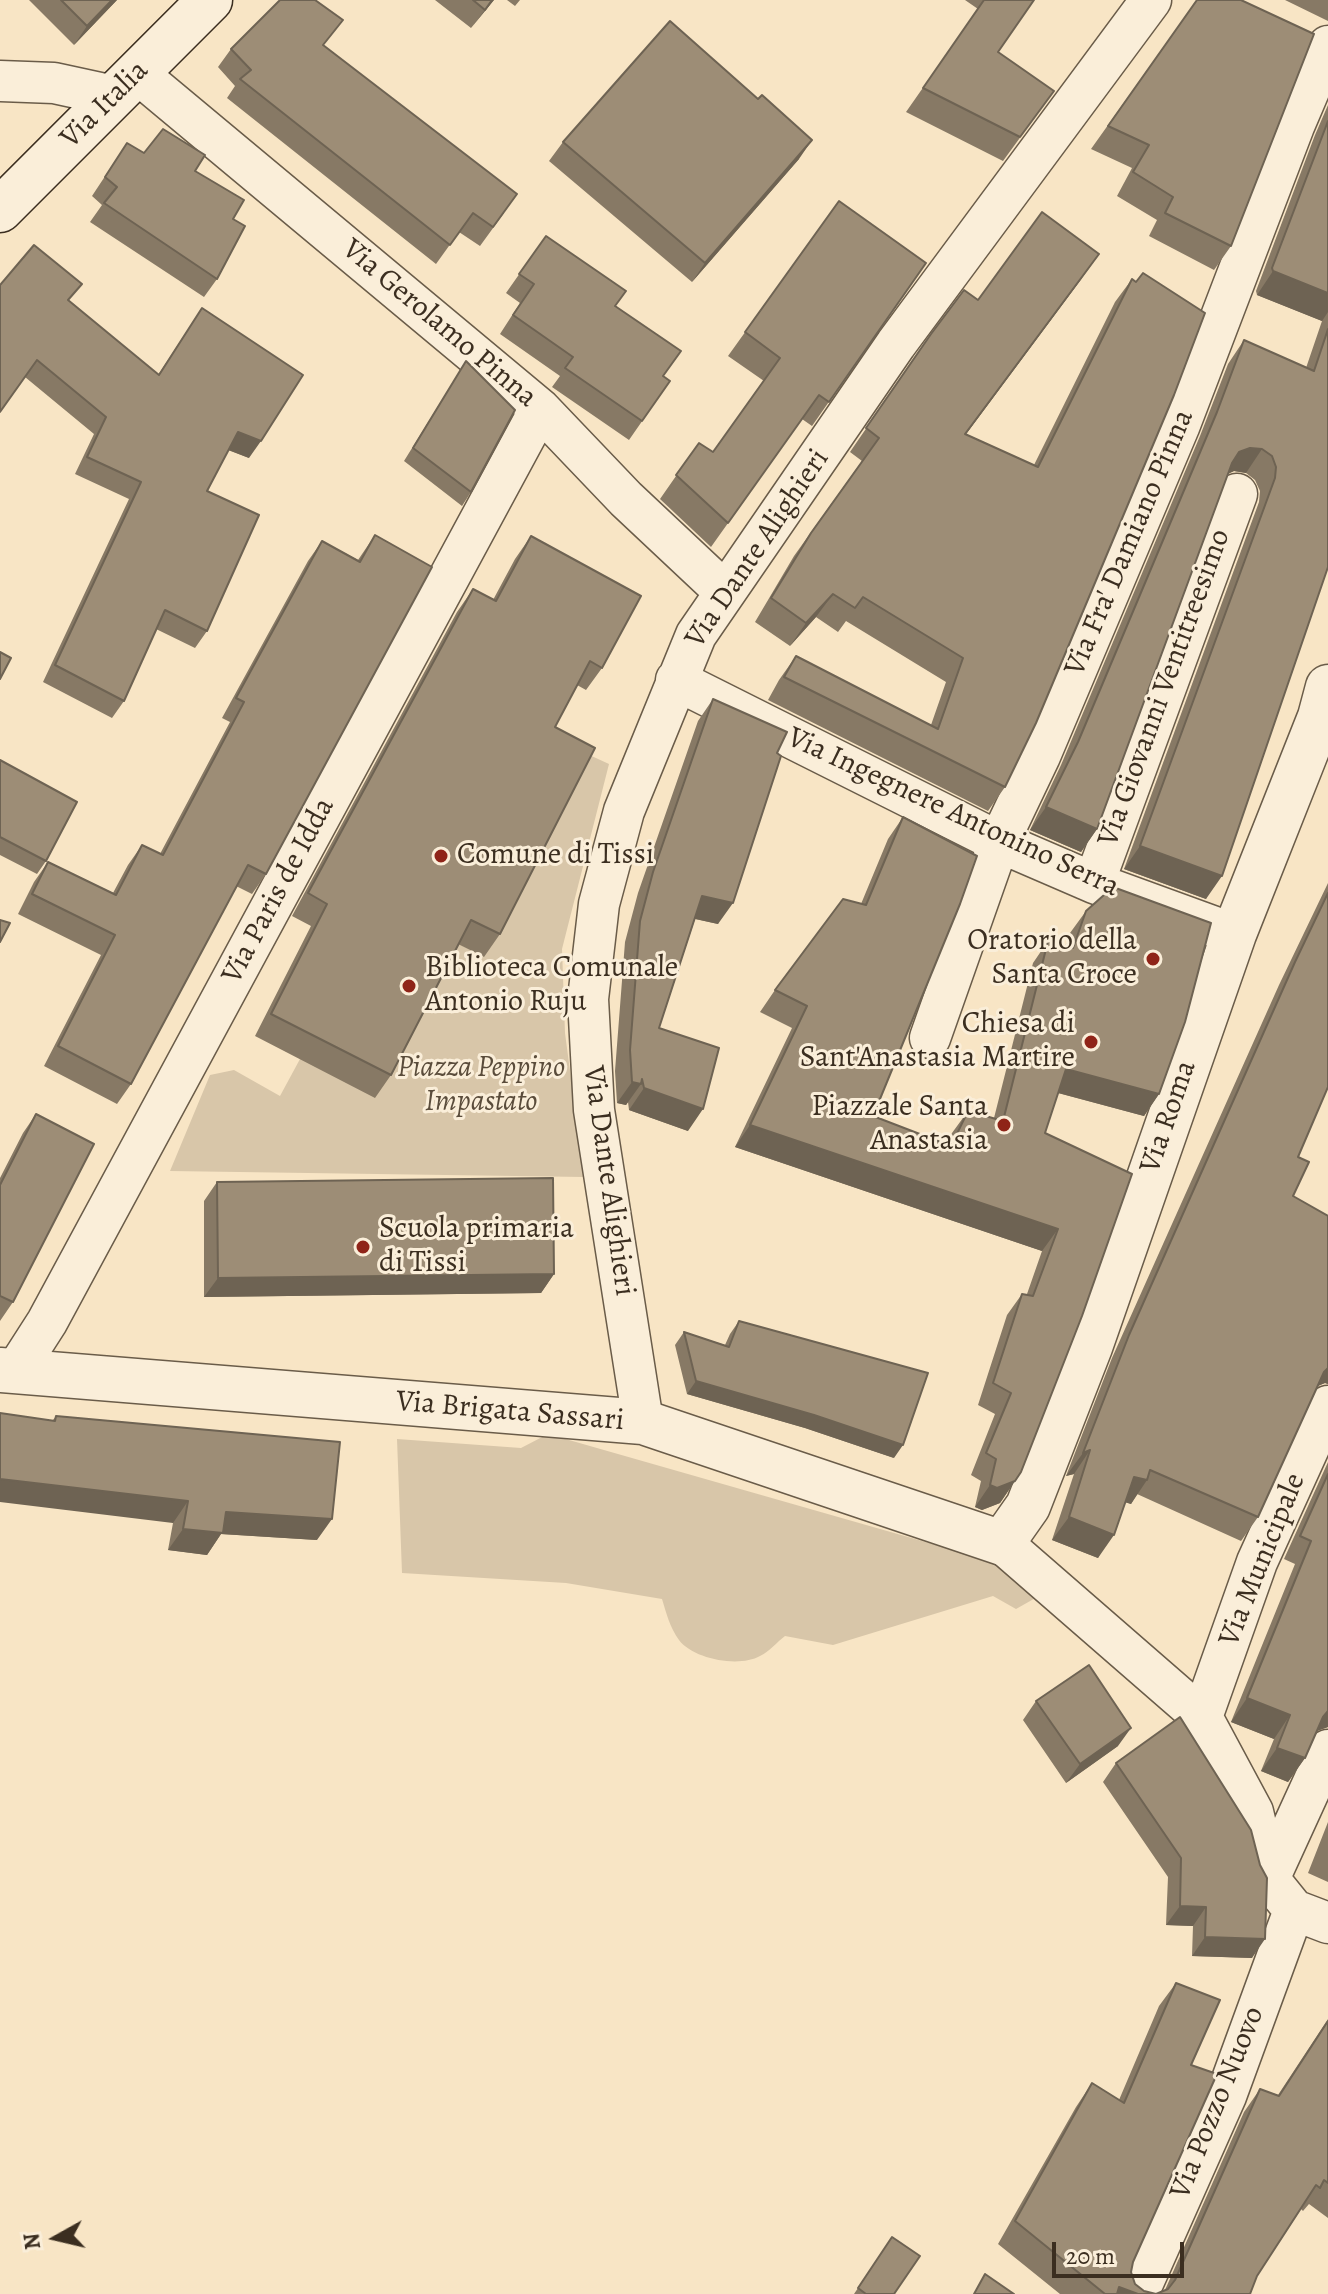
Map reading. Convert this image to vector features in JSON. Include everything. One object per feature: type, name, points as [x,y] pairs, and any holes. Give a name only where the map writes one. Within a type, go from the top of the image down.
[{"type":"street","name":"Via Italia","points":[[0,210],[210,0]]},
{"type":"street","name":"Via Dante Alighieri","points":[[643,1422],[594,1110],[588,999],[599,904],[624,811],[696,635],[896,344],[1151,0]]},
{"type":"street","name":"Via Fra' Damiano Pinna","points":[[930,1038],[999,842],[1040,756],[1179,427],[1294,126],[1321,43]]},
{"type":"street","points":[[0,81],[126,84]]},
{"type":"street","name":"Via Gerolamo Pinna","points":[[126,84],[540,409],[626,499],[725,592]]},
{"type":"street","name":"Via Paris de Idda","points":[[8,1371],[47,1322],[540,409]]},
{"type":"street","name":"Via Giovanni Ventitreesimo","points":[[1094,883],[1237,494]]},
{"type":"street","name":"Via Ingegnere Antonino Serra","points":[[676,680],[999,842],[1094,883],[1234,934]]},
{"type":"street","name":"Via Roma","points":[[1002,1543],[1028,1506],[1090,1347],[1234,934],[1320,717],[1328,687]]},
{"type":"street","name":"Via Brigata Sassari","points":[[8,1371],[643,1422],[1002,1543]]},
{"type":"street","name":"Via Municipale","points":[[1202,1717],[1257,1562],[1328,1406]]},
{"type":"street","points":[[1002,1543],[1202,1717],[1253,1812],[1269,1879],[1311,1916]]},
{"type":"street","points":[[1269,1879],[1328,1750]]},
{"type":"street","name":"Via Pozzo Nuovo","points":[[1138,2294],[1311,1916]]},
{"type":"green space","name":"Piazza Peppino Impastato","points":[[572,747],[609,764],[562,949],[565,1033],[584,1177],[170,1171],[210,1075],[234,1070],[280,1096],[300,1059],[455,942],[483,957]]},
{"type":"green space","points":[[548,1434],[985,1559],[1017,1574],[1039,1596],[1016,1609],[993,1596],[833,1645],[785,1636],[760,1656],[751,1660],[729,1661],[705,1657],[686,1647],[673,1630],[662,1599],[566,1583],[402,1573],[397,1439],[521,1448]]},
{"type":"building","points":[[61,0],[112,0],[87,26]]},
{"type":"building","points":[[280,0],[315,0],[343,20],[323,45],[517,194],[493,227],[473,213],[450,245],[240,79],[251,70],[231,49]]},
{"type":"building","points":[[473,0],[492,0],[485,10]]},
{"type":"building","points":[[984,0],[1034,0],[998,52],[1054,91],[1020,137],[923,88]]},
{"type":"building","points":[[1197,0],[1241,0],[1314,34],[1231,246],[1165,213],[1173,197],[1133,172],[1149,145],[1108,126]]},
{"type":"building","points":[[670,21],[758,99],[762,95],[812,140],[705,263],[563,142]]},
{"type":"building","points":[[1328,121],[1328,293],[1272,268]]},
{"type":"building","points":[[163,129],[205,155],[195,171],[244,200],[233,219],[245,226],[217,279],[104,203],[117,187],[105,177],[127,143],[144,153]]},
{"type":"building","points":[[839,201],[926,263],[829,402],[819,395],[728,523],[676,475],[699,443],[713,452],[780,358],[745,332]]},
{"type":"building","points":[[1042,212],[1099,254],[965,434],[1038,467],[1132,279],[1136,282],[1143,273],[1205,313],[1174,395],[1036,723],[1005,787],[784,677],[796,656],[938,729],[963,658],[863,597],[855,608],[833,594],[806,623],[771,598],[811,533],[879,438],[866,428],[931,334],[964,290],[978,300]]},
{"type":"building","points":[[546,236],[626,291],[615,306],[681,351],[663,376],[670,381],[642,421],[565,368],[573,357],[513,315],[534,284],[519,274]]},
{"type":"building","points":[[34,245],[82,284],[68,300],[159,375],[202,308],[303,375],[261,441],[238,432],[207,491],[259,515],[207,631],[165,610],[124,701],[55,665],[141,482],[87,457],[106,417],[37,360],[0,412],[0,285]]},
{"type":"building","points":[[1328,329],[1328,567],[1222,876],[1140,846],[1275,478],[1276,467],[1272,456],[1262,449],[1250,448],[1239,452],[1232,463],[1097,829],[1046,807],[1078,742],[1217,412],[1244,340],[1314,371]]},
{"type":"building","points":[[466,361],[515,410],[471,492],[413,448]]},
{"type":"building","points":[[375,535],[432,567],[266,874],[248,865],[131,1084],[58,1046],[115,935],[32,894],[48,862],[116,895],[142,845],[163,855],[244,702],[236,698],[322,541],[360,562]]},
{"type":"building","name":"Comune di Tissi","points":[[531,536],[641,596],[602,668],[590,661],[555,727],[595,748],[500,934],[471,920],[391,1075],[271,1014],[327,904],[308,893],[473,589],[496,601]]},
{"type":"building","points":[[0,652],[11,658],[0,679]]},
{"type":"building","points":[[713,699],[787,732],[777,753],[781,756],[733,903],[702,896],[659,1028],[719,1048],[703,1109],[644,1088],[642,1079],[641,1084],[632,1082],[630,1050],[640,921],[653,872]]},
{"type":"building","points":[[0,760],[77,802],[46,861],[0,837]]},
{"type":"building","points":[[903,817],[977,856],[873,1116],[951,1146],[968,1111],[1003,1121],[1048,941],[1073,948],[1086,911],[1113,887],[1211,923],[1185,1022],[1159,1094],[1066,1069],[1045,1133],[1132,1174],[1082,1316],[1021,1472],[1015,1481],[997,1488],[990,1485],[996,1459],[986,1453],[1011,1393],[993,1383],[1022,1294],[1033,1296],[1058,1229],[750,1125],[807,1006],[775,990],[843,899],[866,905]]},
{"type":"building","points":[[1328,893],[1328,1087],[1298,1157],[1309,1162],[1293,1196],[1328,1216],[1328,1368],[1258,1517],[1150,1470],[1147,1480],[1134,1477],[1114,1535],[1069,1517],[1090,1450],[1083,1453],[1129,1335]]},
{"type":"building","points":[[0,920],[10,923],[0,942]]},
{"type":"building","points":[[36,1114],[94,1144],[13,1302],[0,1296],[0,1185]]},
{"type":"building","points":[[553,1178],[554,1274],[218,1278],[217,1182]]},
{"type":"building","points":[[739,1321],[928,1373],[903,1445],[696,1381],[684,1332],[729,1347]]},
{"type":"building","points":[[0,1413],[55,1421],[56,1416],[340,1442],[332,1519],[226,1512],[223,1533],[183,1529],[188,1501],[0,1479]]},
{"type":"building","points":[[1328,1474],[1328,1711],[1305,1758],[1277,1748],[1290,1715],[1247,1698],[1311,1541],[1300,1536]]},
{"type":"building","points":[[1089,1665],[1131,1728],[1080,1764],[1036,1701]]},
{"type":"building","points":[[1180,1717],[1251,1830],[1260,1865],[1267,1878],[1265,1939],[1205,1937],[1206,1907],[1180,1906],[1181,1858],[1116,1763]]},
{"type":"building","points":[[1176,1983],[1220,2000],[1191,2065],[1217,2074],[1133,2262],[1131,2272],[1135,2284],[1144,2291],[1156,2294],[1138,2294],[1119,2287],[1117,2294],[1105,2294],[1015,2221],[1092,2083],[1124,2103]]},
{"type":"building","points":[[1328,2021],[1328,2183],[1324,2180],[1320,2188],[1316,2185],[1257,2276],[1250,2294],[1156,2294],[1168,2289],[1175,2280],[1260,2089],[1279,2096]]},
{"type":"building","points":[[892,2237],[920,2256],[894,2294],[866,2294],[858,2288]]},
{"type":"building","points":[[985,2274],[1014,2294],[974,2294]]},
{"type":"place","name":"Comune di Tissi","points":[[441,856]]},
{"type":"place","name":"Oratorio della Santa Croce","points":[[1153,959]]},
{"type":"place","name":"Biblioteca Comunale Antonio Ruju","points":[[409,986]]},
{"type":"place","name":"Chiesa di Sant'Anastasia Martire","points":[[1091,1042]]},
{"type":"place","name":"Piazzale Santa Anastasia","points":[[1004,1125]]},
{"type":"place","name":"Scuola primaria di Tissi","points":[[363,1247]]}]
